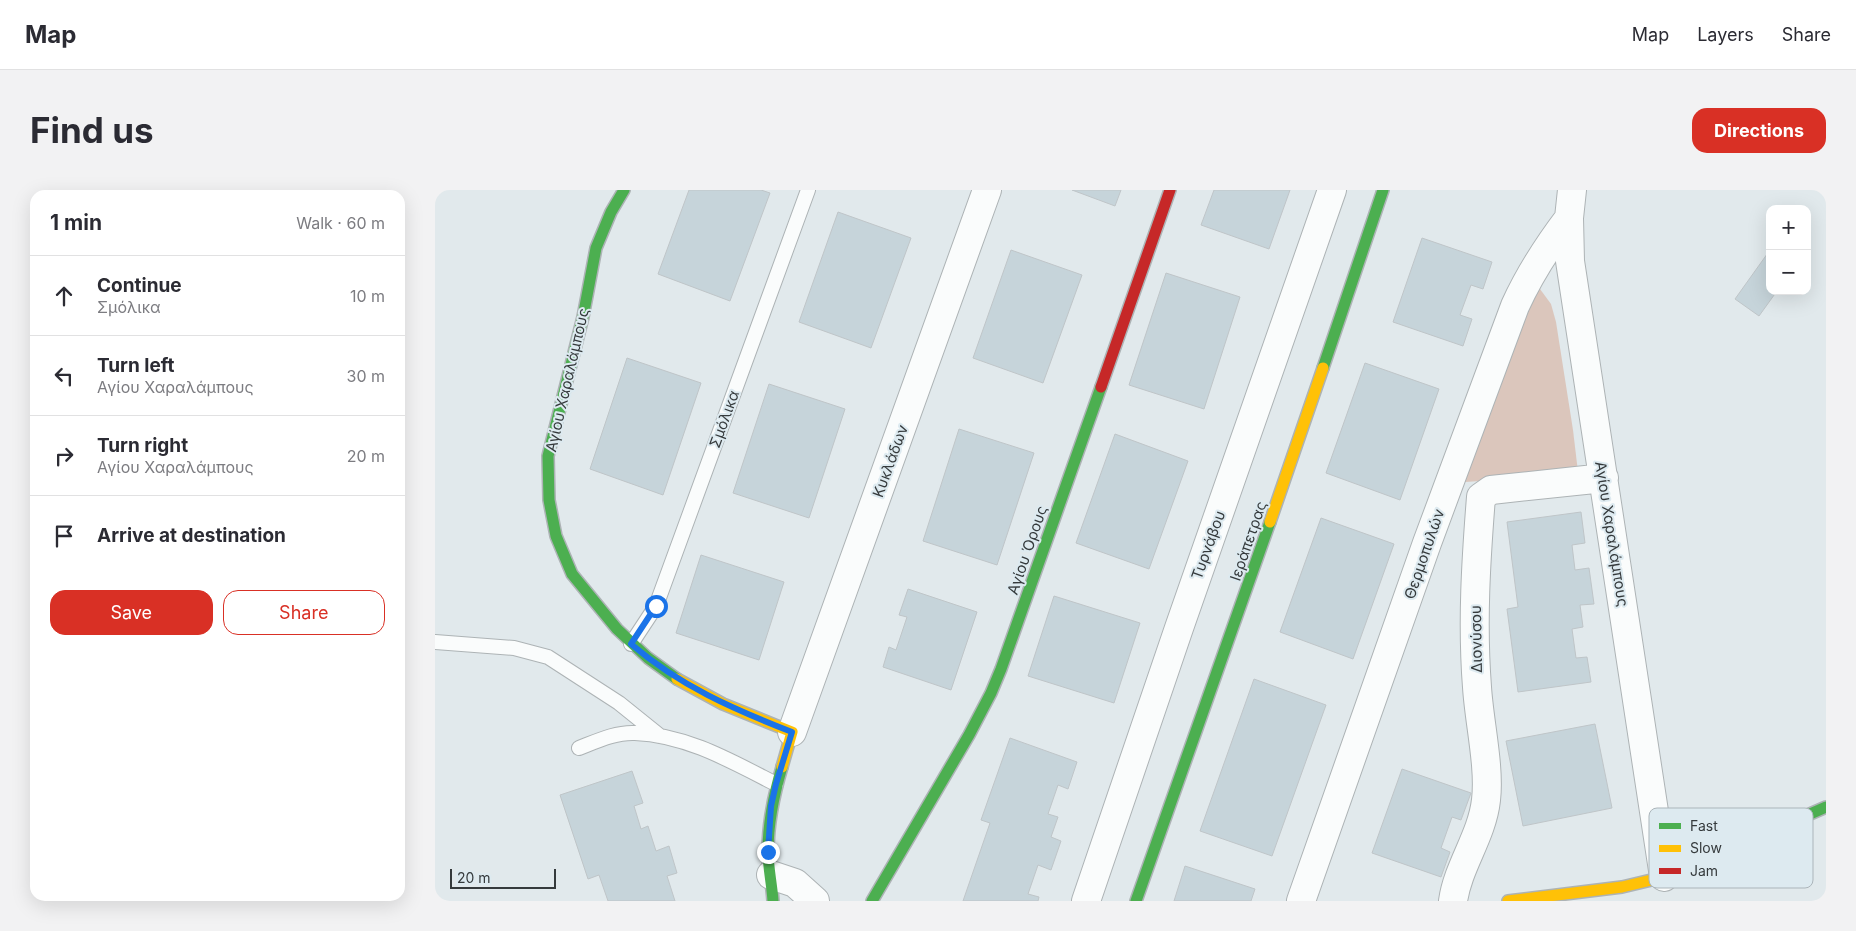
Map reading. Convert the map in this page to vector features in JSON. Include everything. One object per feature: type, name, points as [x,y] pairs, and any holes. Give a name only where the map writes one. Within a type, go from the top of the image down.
[{"type":"street","name":"Αγίου Χαραλάμπους","points":[[624,190],[611,212],[596,248],[583,317],[551,435],[548,475],[549,500],[552,520],[559,543],[572,574],[631,644],[662,669],[723,704],[792,732]]},
{"type":"street","name":"Κυκλάδων","points":[[792,732],[987,190]]},
{"type":"street","name":"Αγίου Όρους","points":[[872,901],[959,752],[994,685],[1170,190]]},
{"type":"street","name":"Τυρνάβου","points":[[1086,901],[1332,190]]},
{"type":"street","name":"Ιεράπετρας","points":[[1135,901],[1283,487],[1383,190]]},
{"type":"street","name":"Αγίου Χαραλάμπους","points":[[1572,190],[1569,218],[1570,261],[1654,808]]},
{"type":"street","name":"Θερμοπυλών","points":[[1301,901],[1427,543],[1515,306],[1529,275],[1569,218]]},
{"type":"street","name":"Διονύσου","points":[[1453,901],[1458,878],[1484,812],[1486,798],[1477,686],[1475,630],[1475,563],[1481,497],[1491,490],[1604,478]]},
{"type":"street","points":[[792,732],[771,806],[768,852],[772,888],[795,884],[815,901]]},
{"type":"street","points":[[1813,813],[1826,807]]},
{"type":"street","points":[[1508,901],[1623,887],[1649,881]]},
{"type":"lane","name":"Σμόλικα","points":[[631,644],[656,606],[807,190]]},
{"type":"lane","points":[[435,642],[514,648],[548,657],[619,703],[660,736]]},
{"type":"lane","points":[[579,748],[621,734],[634,733],[660,736],[697,745],[776,784]]},
{"type":"shaded area","points":[[1540,289],[1551,304],[1556,322],[1578,472],[1574,475],[1465,482],[1463,481],[1527,299]]},
{"type":"building","points":[[689,190],[761,190],[770,193],[730,301],[658,274]]},
{"type":"building","points":[[1072,190],[1121,190],[1115,206]]},
{"type":"building","points":[[1214,190],[1290,190],[1269,249],[1201,225]]},
{"type":"building","points":[[838,212],[911,238],[871,348],[799,322]]},
{"type":"building","points":[[1422,238],[1492,262],[1483,289],[1471,285],[1460,315],[1472,319],[1463,346],[1393,322]]},
{"type":"building","points":[[1011,250],[1082,275],[1043,383],[973,358]]},
{"type":"building","points":[[1766,256],[1766,295],[1774,295],[1759,316],[1735,299]]},
{"type":"building","points":[[1166,273],[1240,297],[1204,409],[1129,385]]},
{"type":"building","points":[[627,358],[701,383],[663,495],[590,469]]},
{"type":"building","points":[[1365,363],[1439,389],[1400,500],[1326,473]]},
{"type":"building","points":[[769,384],[845,409],[809,518],[733,493]]},
{"type":"building","points":[[959,429],[1034,453],[997,565],[923,541]]},
{"type":"building","points":[[1115,434],[1188,461],[1149,569],[1076,543]]},
{"type":"building","points":[[1581,512],[1585,543],[1572,545],[1575,570],[1589,568],[1594,604],[1580,605],[1583,627],[1572,629],[1576,658],[1587,657],[1591,682],[1518,692],[1507,609],[1518,607],[1507,522]]},
{"type":"building","points":[[1321,518],[1394,544],[1353,659],[1280,632]]},
{"type":"building","points":[[701,555],[784,582],[759,660],[676,633]]},
{"type":"building","points":[[908,589],[977,612],[951,690],[883,667],[889,647],[896,650],[907,617],[899,615]]},
{"type":"building","points":[[1054,596],[1140,623],[1114,703],[1028,676]]},
{"type":"building","points":[[1254,679],[1326,705],[1272,856],[1200,831]]},
{"type":"building","points":[[1595,724],[1612,808],[1523,826],[1506,741]]},
{"type":"building","points":[[1010,738],[1077,762],[1068,789],[1058,785],[1048,814],[1058,817],[1051,837],[1061,841],[1051,870],[1038,865],[1028,894],[1039,897],[1038,901],[963,901],[990,823],[981,820]]},
{"type":"building","points":[[1402,769],[1471,793],[1461,820],[1452,817],[1441,848],[1450,852],[1441,877],[1372,853]]},
{"type":"building","points":[[632,771],[643,803],[634,806],[641,829],[648,826],[656,851],[669,846],[677,873],[667,876],[675,901],[608,901],[599,875],[588,879],[560,795]]},
{"type":"building","points":[[1185,866],[1255,889],[1251,901],[1174,901]]},
{"type":"traffic: fast","points":[[624,190],[611,212],[596,248],[583,317],[548,456],[549,500],[556,536],[572,574],[617,629],[648,658],[677,679]]},
{"type":"traffic: fast","points":[[1323,368],[1383,190]]},
{"type":"traffic: fast","points":[[872,901],[969,735],[991,693],[1101,387]]},
{"type":"traffic: fast","points":[[1136,901],[1270,522]]},
{"type":"traffic: fast","points":[[773,901],[768,840],[776,787],[782,767]]},
{"type":"traffic: fast","points":[[1813,813],[1826,807]]},
{"type":"traffic: slow","points":[[1270,522],[1323,368]]},
{"type":"traffic: slow","points":[[677,679],[723,704],[792,732],[782,767]]},
{"type":"traffic: slow","points":[[1508,901],[1622,887],[1649,881]]},
{"type":"traffic: jam","points":[[1101,387],[1170,190]]},
{"type":"route","points":[[656,606],[631,644],[662,669],[723,704],[792,732],[771,806],[768,852]]}]
